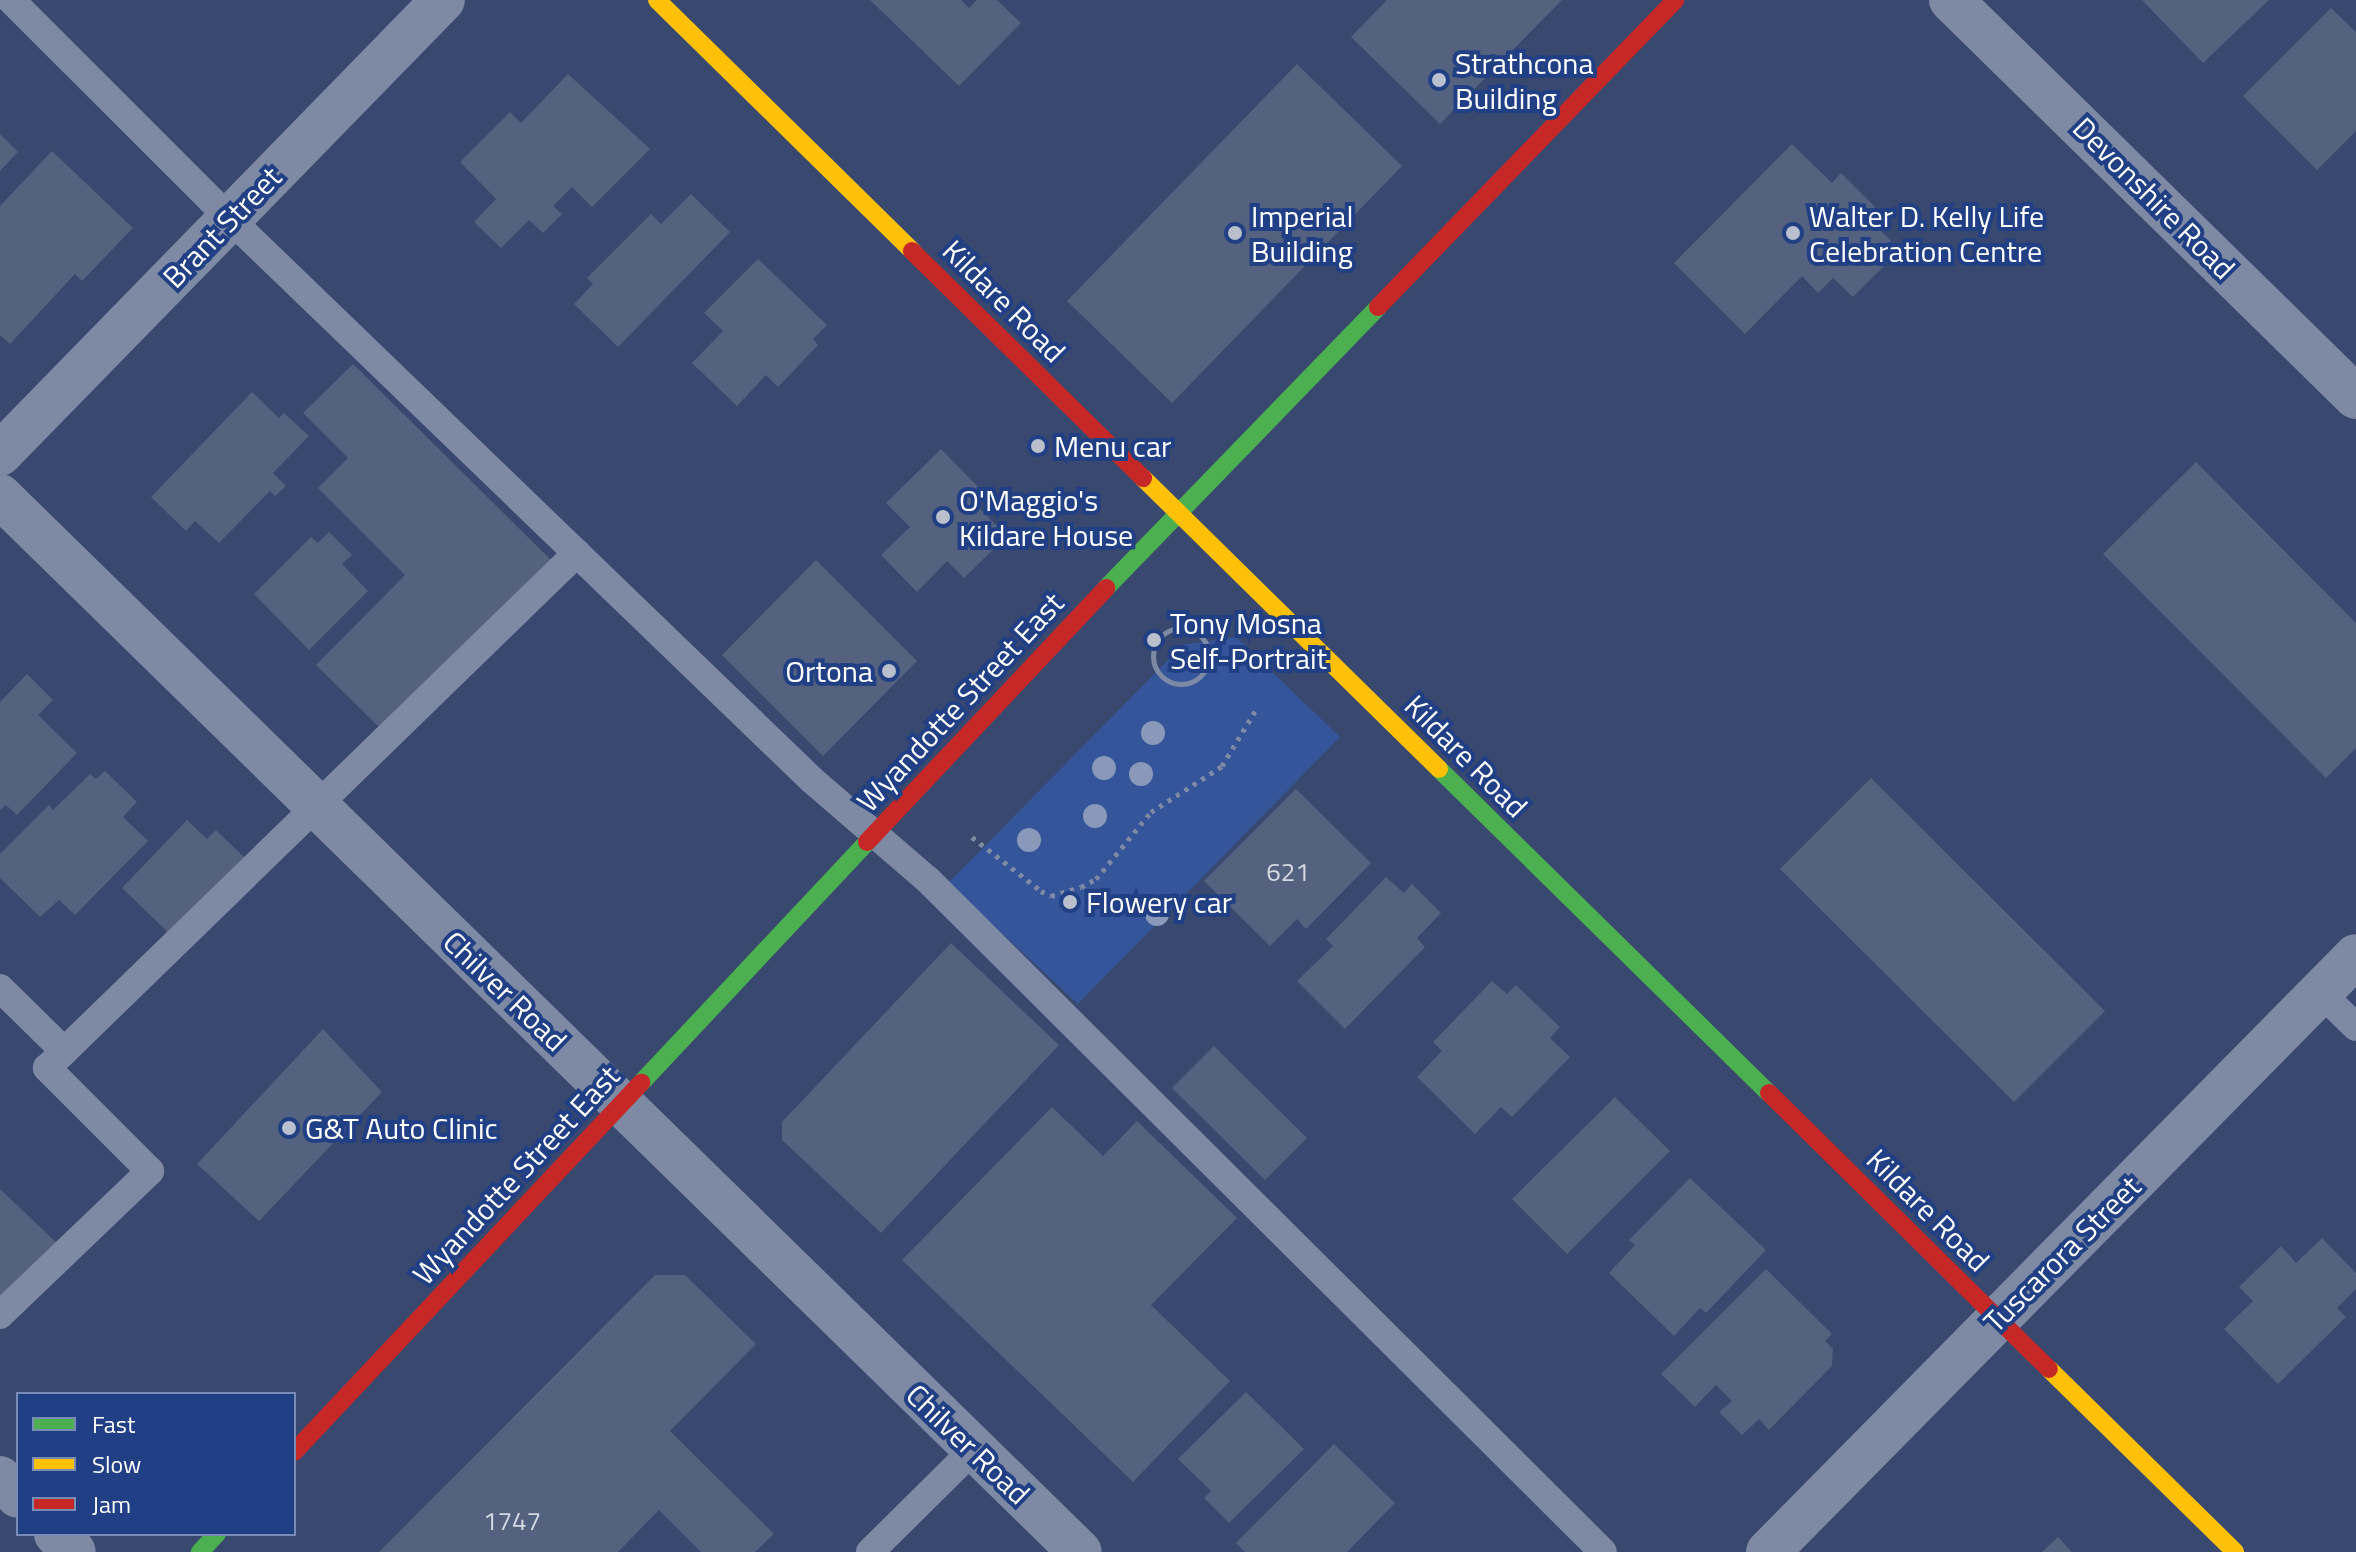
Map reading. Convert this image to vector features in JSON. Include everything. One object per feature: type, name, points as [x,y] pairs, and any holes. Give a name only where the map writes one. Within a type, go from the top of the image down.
[{"type":"street","name":"Brant Street","points":[[0,454],[443,0]]},
{"type":"street","name":"Kildare Road","points":[[657,0],[2235,1552]]},
{"type":"street","name":"Wyandotte Street East","points":[[296,1450],[1178,513],[1675,0]]},
{"type":"street","name":"Devonshire Road","points":[[1951,0],[2356,397]]},
{"type":"street","name":"Chilver Road","points":[[0,496],[620,1106],[1080,1552]]},
{"type":"street","name":"Tuscarora Street","points":[[1768,1552],[2356,956]]},
{"type":"street","points":[[0,1478],[16,1494]]},
{"type":"street","points":[[58,1536],[74,1552]]},
{"type":"street","points":[[200,1552],[215,1536]]},
{"type":"lane","points":[[11,0],[230,219],[577,553],[873,836],[928,880],[1603,1552]]},
{"type":"lane","points":[[0,1315],[150,1171],[47,1068],[577,553]]},
{"type":"lane","points":[[0,988],[64,1051]]},
{"type":"lane","points":[[2320,992],[2356,1027]]},
{"type":"lane","points":[[870,1552],[974,1449]]},
{"type":"path","points":[[1183,628],[1199,634],[1205,641],[1209,659],[1200,676],[1193,681],[1174,683],[1158,672],[1153,655],[1159,637],[1166,632],[1183,628]]},
{"type":"path","points":[[972,837],[1051,896],[1081,887],[1096,879],[1151,812],[1222,766],[1257,708]]},
{"type":"shaded area","points":[[1236,637],[1340,737],[1078,1004],[948,883],[1183,645]]},
{"type":"building","points":[[870,0],[961,0],[969,8],[977,0],[997,0],[1021,23],[959,86]]},
{"type":"building","name":"Strathcona Building","points":[[1387,0],[1562,0],[1440,124],[1351,37]]},
{"type":"building","points":[[2142,0],[2269,0],[2203,63]]},
{"type":"building","points":[[2331,8],[2356,32],[2356,131],[2317,170],[2243,96]]},
{"type":"building","name":"Imperial Building","points":[[1297,64],[1402,166],[1172,403],[1067,301]]},
{"type":"building","points":[[568,74],[650,149],[592,207],[572,187],[553,206],[562,214],[543,233],[529,220],[501,248],[474,222],[496,199],[460,162],[510,112],[521,123]]},
{"type":"building","points":[[0,134],[18,152],[0,171]]},
{"type":"building","name":"Walter D. Kelly Life Celebration Centre","points":[[1792,144],[1832,183],[1841,173],[1875,207],[1866,216],[1900,250],[1853,297],[1833,278],[1818,293],[1802,276],[1745,334],[1674,263]]},
{"type":"building","points":[[52,151],[133,228],[82,281],[75,274],[10,344],[0,335],[0,206]]},
{"type":"building","points":[[691,194],[730,232],[618,347],[574,304],[593,284],[587,278],[651,214],[661,224]]},
{"type":"building","points":[[758,259],[827,325],[813,339],[818,345],[778,387],[766,375],[737,406],[692,363],[723,331],[704,313]]},
{"type":"building","points":[[353,364],[551,560],[382,730],[316,665],[405,575],[318,488],[348,458],[303,413]]},
{"type":"building","points":[[252,392],[279,418],[284,413],[309,436],[273,473],[286,486],[275,496],[270,491],[219,543],[195,521],[186,531],[151,497]]},
{"type":"building","name":"O'Maggio's Kildare House","points":[[941,449],[987,496],[977,506],[1007,536],[964,578],[947,561],[917,592],[881,555],[910,527],[886,503]]},
{"type":"building","points":[[2196,462],[2356,623],[2356,748],[2326,778],[2103,554]]},
{"type":"building","points":[[329,532],[352,555],[342,564],[368,591],[309,650],[254,594],[311,537],[318,543]]},
{"type":"building","points":[[816,560],[917,661],[823,756],[722,655]]},
{"type":"building","points":[[27,674],[53,700],[38,715],[77,753],[17,815],[6,805],[0,810],[0,702]]},
{"type":"building","points":[[105,771],[137,802],[123,817],[148,841],[75,915],[59,900],[40,917],[0,878],[0,854],[49,805],[53,810],[90,774],[96,779]]},
{"type":"building","points":[[1871,778],[2105,1011],[2014,1102],[1780,869]]},
{"type":"building","points":[[1296,789],[1371,863],[1306,929],[1297,919],[1270,946],[1204,881]]},
{"type":"building","points":[[187,820],[207,839],[216,830],[247,860],[173,937],[122,888]]},
{"type":"building","points":[[1386,877],[1404,893],[1412,884],[1441,913],[1417,938],[1425,947],[1345,1029],[1297,981],[1333,946],[1326,939]]},
{"type":"building","points":[[951,943],[1059,1045],[881,1233],[782,1140],[782,1122]]},
{"type":"building","points":[[1492,981],[1507,994],[1516,985],[1560,1027],[1550,1038],[1570,1057],[1512,1117],[1501,1107],[1475,1134],[1417,1077],[1442,1051],[1433,1042]]},
{"type":"building","name":"G&T Auto Clinic","points":[[323,1029],[382,1092],[259,1221],[197,1164]]},
{"type":"building","points":[[1214,1046],[1307,1138],[1265,1180],[1172,1088]]},
{"type":"building","points":[[1615,1097],[1670,1151],[1567,1254],[1512,1199]]},
{"type":"building","points":[[1052,1107],[1103,1156],[1137,1121],[1237,1218],[1151,1305],[1230,1381],[1133,1482],[902,1260]]},
{"type":"building","points":[[1690,1178],[1766,1250],[1706,1313],[1700,1308],[1674,1336],[1609,1273],[1635,1245],[1629,1240]]},
{"type":"building","points":[[0,1189],[60,1246],[0,1309]]},
{"type":"building","points":[[2322,1238],[2356,1273],[2356,1289],[2337,1308],[2346,1317],[2278,1384],[2224,1329],[2253,1301],[2239,1287],[2281,1246],[2296,1263]]},
{"type":"building","points":[[1766,1269],[1832,1334],[1825,1341],[1833,1349],[1832,1366],[1769,1430],[1759,1419],[1742,1435],[1719,1412],[1732,1401],[1716,1385],[1695,1407],[1661,1374]]},
{"type":"building","points":[[655,1275],[685,1275],[756,1344],[670,1431],[774,1534],[755,1552],[701,1552],[659,1510],[618,1552],[379,1552]]},
{"type":"building","points":[[1246,1392],[1304,1449],[1229,1523],[1204,1498],[1211,1491],[1178,1459]]},
{"type":"building","points":[[1334,1444],[1395,1503],[1347,1552],[1245,1552],[1236,1543]]},
{"type":"building","points":[[2058,1537],[2072,1552],[2042,1552]]},
{"type":"traffic: fast","points":[[1106,588],[1378,307]]},
{"type":"traffic: fast","points":[[1439,769],[1769,1093]]},
{"type":"traffic: fast","points":[[641,1083],[867,842]]},
{"type":"traffic: fast","points":[[200,1552],[215,1536]]},
{"type":"traffic: slow","points":[[657,0],[912,251]]},
{"type":"traffic: slow","points":[[1143,478],[1439,769]]},
{"type":"traffic: slow","points":[[2049,1369],[2235,1552]]},
{"type":"traffic: jam","points":[[1378,307],[1675,0]]},
{"type":"traffic: jam","points":[[912,251],[1143,478]]},
{"type":"traffic: jam","points":[[867,842],[1106,588]]},
{"type":"traffic: jam","points":[[296,1450],[641,1083]]},
{"type":"traffic: jam","points":[[1769,1093],[2049,1369]]},
{"type":"place","name":"Strathcona Building","points":[[1439,80]]},
{"type":"place","name":"Imperial Building","points":[[1235,233]]},
{"type":"place","name":"Walter D. Kelly Life Celebration Centre","points":[[1793,233]]},
{"type":"place","name":"Menu car","points":[[1038,446]]},
{"type":"place","name":"O'Maggio's Kildare House","points":[[943,517]]},
{"type":"place","name":"Tony Mosna Self-Portrait","points":[[1154,640]]},
{"type":"place","name":"Ortona","points":[[889,671]]},
{"type":"place","name":"Flowery car","points":[[1070,902]]},
{"type":"place","name":"G&T Auto Clinic","points":[[289,1128]]}]
